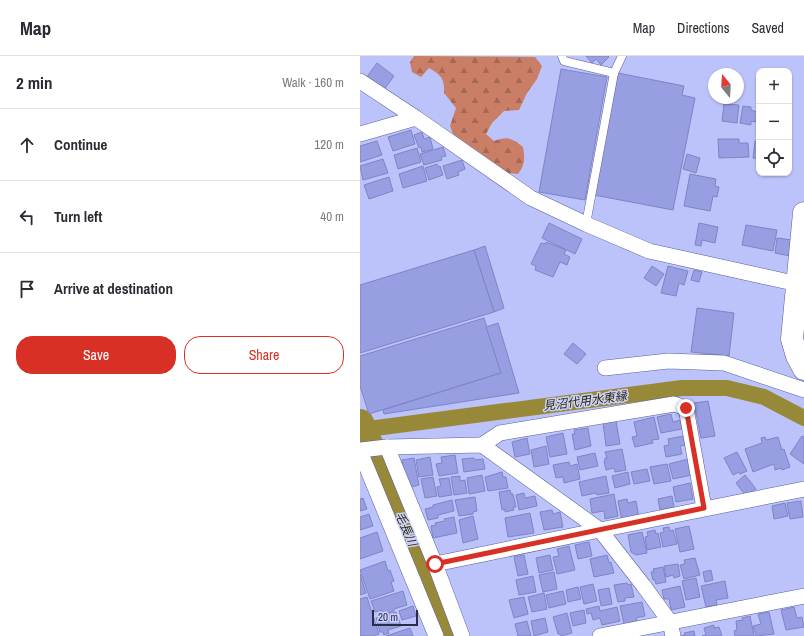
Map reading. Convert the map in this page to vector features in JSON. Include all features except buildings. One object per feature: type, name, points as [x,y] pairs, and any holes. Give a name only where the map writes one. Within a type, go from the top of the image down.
[{"type":"street","points":[[360,81],[531,198],[586,224],[649,251],[800,277]]},
{"type":"street","points":[[360,134],[416,118]]},
{"type":"street","points":[[804,213],[800,277],[792,339],[796,356],[804,369]]},
{"type":"street","points":[[604,368],[668,361],[724,363],[804,390]]},
{"type":"street","points":[[436,636],[360,451],[387,448],[482,445],[500,433],[674,404],[686,408],[704,508]]},
{"type":"street","points":[[482,445],[600,530],[643,585],[672,629]]},
{"type":"street","points":[[387,448],[435,564],[462,636]]},
{"type":"street","points":[[435,564],[704,508],[804,489]]},
{"type":"street","points":[[600,636],[672,629],[804,596]]},
{"type":"lane","points":[[562,56],[564,61],[614,73]]},
{"type":"lane","points":[[586,224],[614,73],[622,56]]},
{"type":"green space","points":[[414,56],[535,57],[542,66],[537,79],[527,93],[519,110],[504,111],[492,123],[486,134],[494,141],[506,138],[523,147],[524,161],[518,174],[508,173],[453,134],[450,126],[456,108],[444,93],[443,81],[437,73],[429,68],[421,77],[412,72],[410,62]]},
{"type":"waterway","name":"見沼代用水東縁","points":[[360,430],[682,388],[727,388],[764,397],[804,418]]},
{"type":"waterway","name":"毛長川","points":[[360,423],[439,607],[448,636]]},
{"type":"route","points":[[435,564],[704,508],[686,408]]}]
